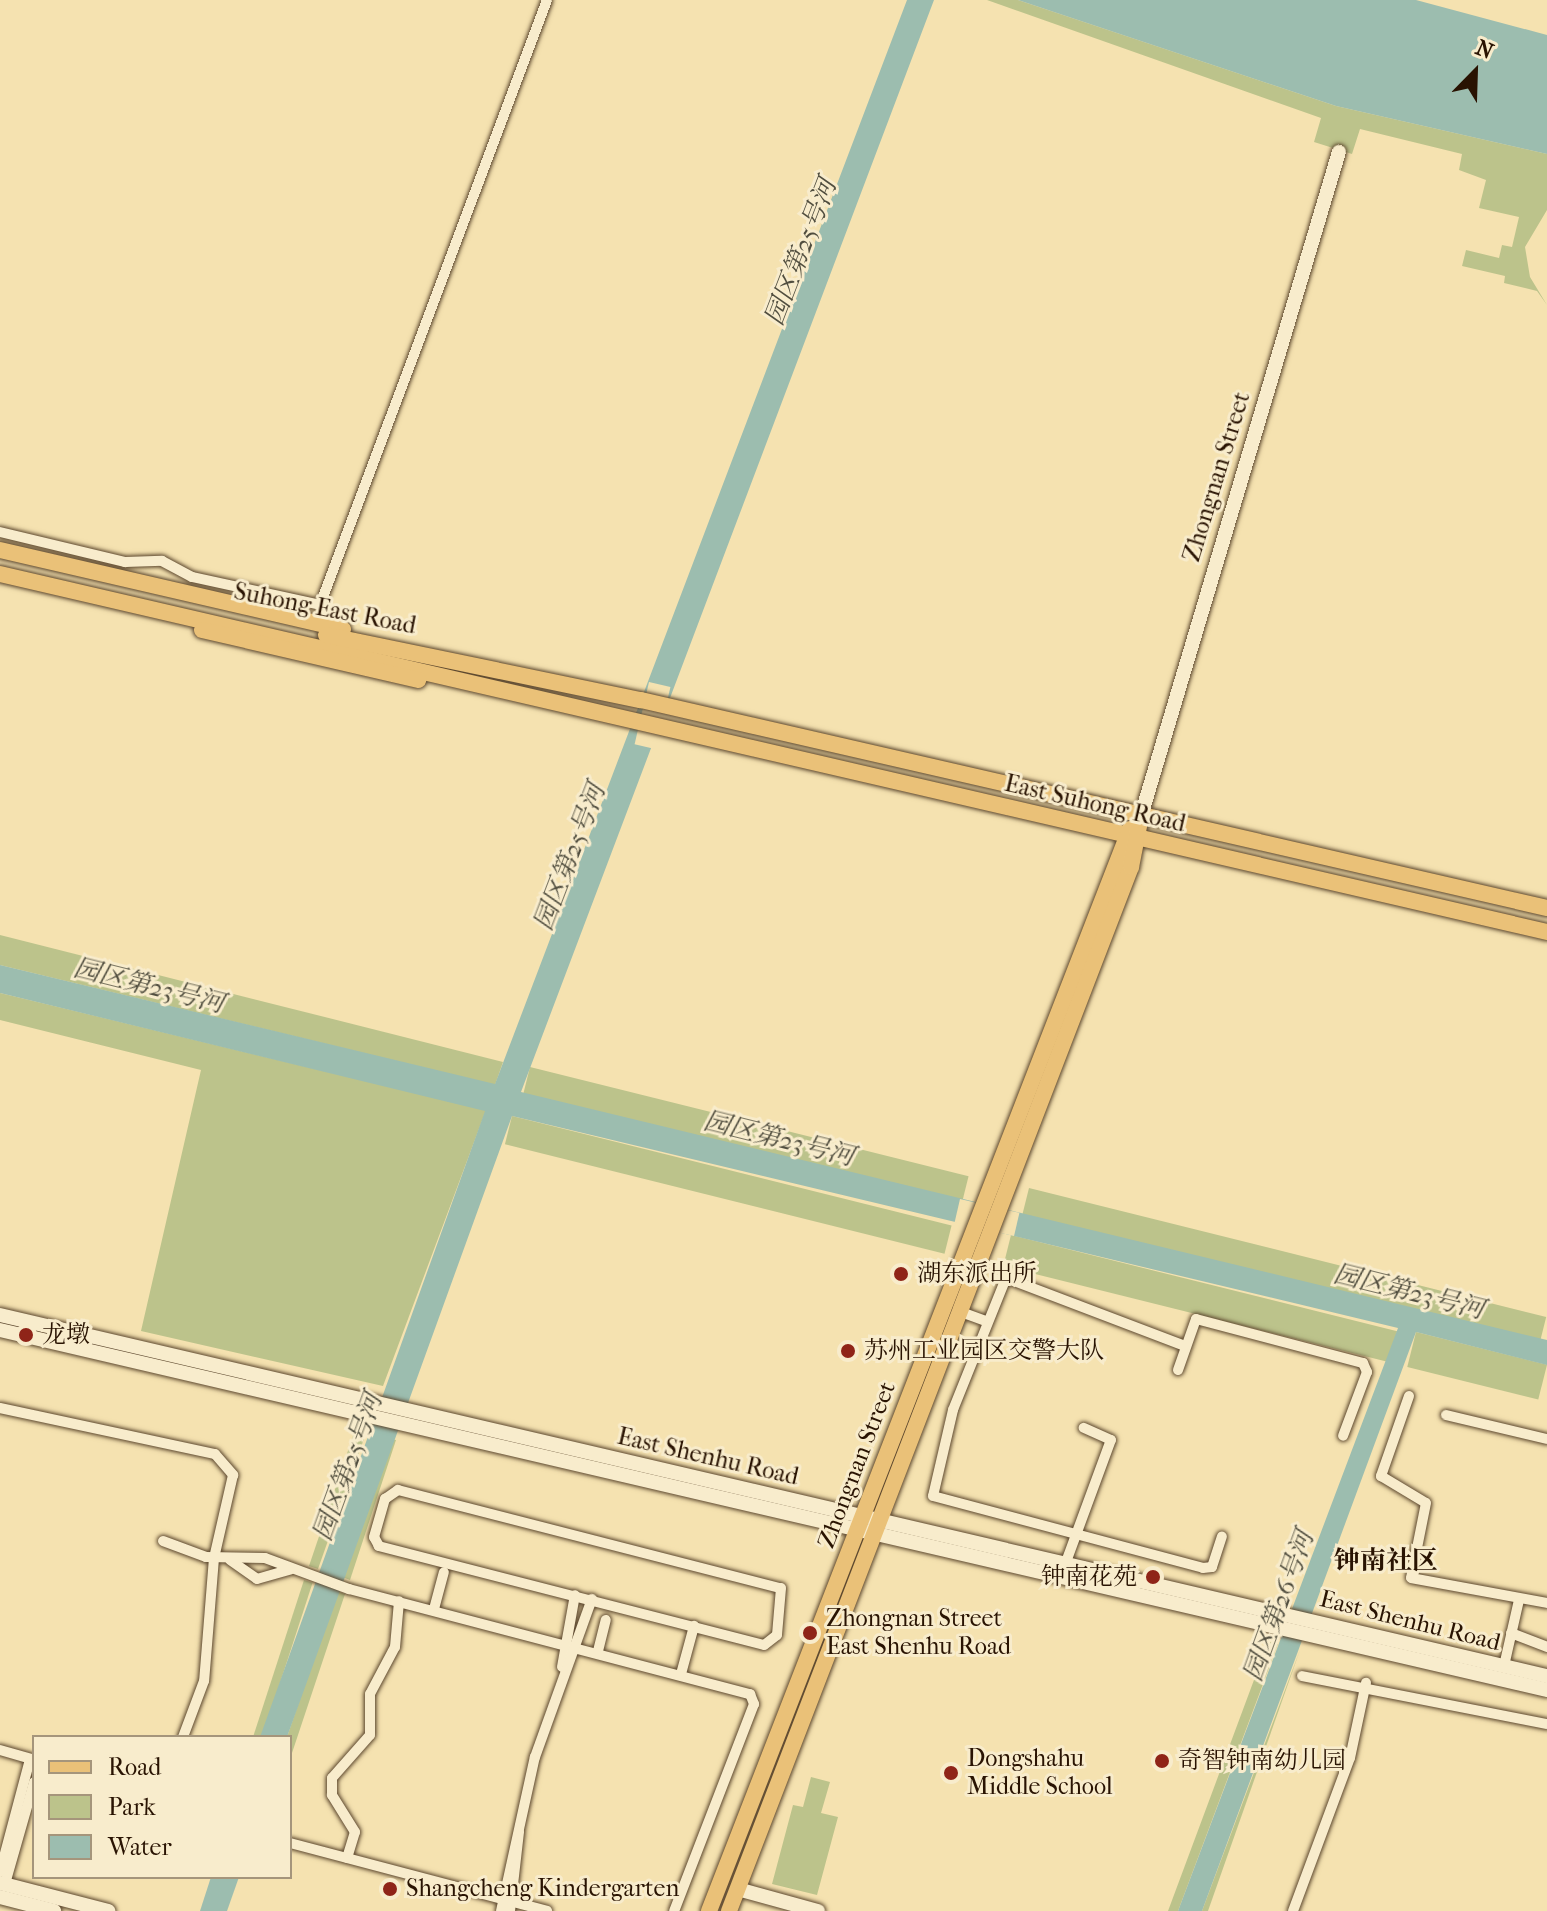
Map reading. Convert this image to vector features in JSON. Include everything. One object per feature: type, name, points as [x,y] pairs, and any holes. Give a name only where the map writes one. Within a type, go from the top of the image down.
[{"type":"main road","name":"Zhongnan Street","points":[[709,1911],[981,1203],[1141,816],[1339,152]]},
{"type":"main road","points":[[0,550],[413,650]]},
{"type":"main road","name":"Suhong East Road","points":[[4,572],[413,650],[641,700]]},
{"type":"main road","name":"Suhong East Road","points":[[4,572],[525,699],[632,722]]},
{"type":"main road","name":"East Suhong Road","points":[[641,700],[1547,908]]},
{"type":"main road","name":"East Suhong Road","points":[[632,722],[1547,932]]},
{"type":"main road","name":"Zhongnan Street","points":[[729,1911],[961,1312],[1132,838]]},
{"type":"main road","name":"East Shenhu Road","points":[[0,1315],[399,1416],[860,1522],[1066,1562],[1286,1621]]},
{"type":"main road","name":"East Shenhu Road","points":[[0,1330],[374,1410]]},
{"type":"main road","name":"East Shenhu Road","points":[[880,1526],[1308,1626],[1547,1676]]},
{"type":"main road","name":"East Shenhu Road","points":[[1308,1626],[1547,1690]]},
{"type":"main road","points":[[1,1884],[54,1911]]},
{"type":"main road","points":[[1,1884],[108,1911]]},
{"type":"main road","points":[[738,1889],[818,1911]]},
{"type":"street","points":[[0,532],[125,562],[162,561],[192,577],[320,605],[547,0]]},
{"type":"street","points":[[1185,1346],[1016,1277],[1003,1282],[953,1410],[933,1496],[1208,1569],[1222,1537]]},
{"type":"street","points":[[961,1312],[986,1321]]},
{"type":"street","points":[[1178,1370],[1196,1319],[1363,1363],[1367,1372],[1343,1436]]},
{"type":"street","points":[[1409,1396],[1381,1476],[1426,1503],[1411,1578],[1547,1603]]},
{"type":"street","points":[[0,1408],[223,1460],[233,1475],[214,1558],[208,1661],[184,1735]]},
{"type":"street","points":[[1446,1415],[1547,1439]]},
{"type":"street","points":[[1066,1562],[1073,1534],[1111,1440],[1084,1428]]},
{"type":"street","points":[[398,1490],[494,1511],[785,1594],[777,1635],[768,1645],[575,1595],[379,1546],[374,1537],[385,1499],[398,1490]]},
{"type":"street","points":[[163,1541],[214,1558],[230,1560],[255,1556],[349,1589],[598,1651],[746,1692],[754,1704],[674,1911]]},
{"type":"street","points":[[230,1560],[257,1579],[291,1569]]},
{"type":"street","points":[[434,1609],[444,1572]]},
{"type":"street","points":[[554,1708],[563,1642],[575,1595]]},
{"type":"street","points":[[506,1906],[519,1832],[554,1708],[580,1647],[592,1599]]},
{"type":"street","points":[[1504,1666],[1519,1600]]},
{"type":"street","points":[[347,1858],[355,1832],[332,1795],[332,1778],[370,1735],[370,1694],[395,1647],[399,1601]]},
{"type":"street","points":[[598,1651],[606,1620]]},
{"type":"street","points":[[681,1674],[694,1626]]},
{"type":"street","points":[[1511,1633],[1547,1647]]},
{"type":"street","points":[[1302,1676],[1366,1683],[1547,1724]]},
{"type":"street","points":[[1293,1911],[1350,1758],[1366,1683]]},
{"type":"street","points":[[0,1750],[32,1759],[1,1884]]},
{"type":"street","points":[[1,1884],[32,1788]]},
{"type":"street","points":[[292,1844],[506,1906],[547,1911]]},
{"type":"green space","points":[[987,0],[1018,0],[1336,106],[1547,154],[1547,210],[1525,247],[1530,277],[1547,305],[1537,291],[1504,283],[1505,276],[1462,266],[1466,250],[1499,258],[1502,245],[1512,247],[1519,217],[1479,208],[1486,180],[1459,170],[1462,154],[1360,129],[1352,154],[1314,142],[1321,118]]},
{"type":"green space","points":[[0,935],[503,1062],[495,1085],[0,965]]},
{"type":"green space","points":[[0,993],[486,1110],[383,1386],[141,1331],[201,1070],[0,1020]]},
{"type":"green space","points":[[530,1067],[969,1176],[962,1204],[523,1094]]},
{"type":"green space","points":[[512,1116],[952,1226],[945,1254],[505,1144]]},
{"type":"green space","points":[[1029,1188],[1546,1317],[1540,1343],[1022,1214]]},
{"type":"green space","points":[[1011,1235],[1397,1331],[1389,1362],[1003,1266]]},
{"type":"green space","points":[[1416,1332],[1547,1365],[1538,1400],[1407,1367]]},
{"type":"green space","points":[[355,1430],[366,1433],[318,1569],[309,1566]]},
{"type":"green space","points":[[390,1439],[396,1440],[350,1580],[342,1577]]},
{"type":"green space","points":[[304,1580],[313,1583],[263,1735],[254,1735]]},
{"type":"green space","points":[[337,1591],[345,1594],[292,1753],[292,1735],[288,1735]]},
{"type":"green space","points":[[1251,1637],[1278,1644],[1178,1911],[1168,1911],[1267,1645]]},
{"type":"green space","points":[[1300,1650],[1208,1911],[1202,1911]]},
{"type":"green space","points":[[811,1777],[830,1782],[821,1813],[838,1817],[817,1895],[772,1884],[793,1805],[803,1807]]},
{"type":"water","points":[[907,0],[934,0],[521,1092],[1547,1340],[1547,1365],[1416,1332],[1202,1911],[1178,1911],[1398,1328],[512,1116],[288,1735],[261,1735],[485,1111],[0,993],[0,965],[495,1084]]},
{"type":"water","points":[[1018,0],[1416,0],[1547,35],[1547,154],[1336,106]]},
{"type":"water","points":[[210,1879],[238,1879],[227,1911],[200,1911]]},
{"type":"pier","points":[[649,682],[670,687],[656,749],[635,744]]},
{"type":"pier","points":[[960,1199],[1019,1213],[1014,1236],[955,1222]]},
{"type":"place","name":"湖东派出所","points":[[901,1274]]},
{"type":"place","name":"龙墩","points":[[26,1335]]},
{"type":"place","name":"苏州工业园区交警大队","points":[[848,1351]]},
{"type":"place","name":"钟南花苑","points":[[1153,1577]]},
{"type":"place","name":"Zhongnan Street East Shenhu Road","points":[[810,1633]]},
{"type":"place","name":"奇智钟南幼儿园","points":[[1162,1761]]},
{"type":"place","name":"Dongshahu Middle School","points":[[951,1773]]},
{"type":"place","name":"Shangcheng Kindergarten","points":[[390,1889]]},
{"type":"district","name":"钟南社区","points":[[1386,1561]]},
{"type":"water label","name":"园区第25号河","points":[[801,252]]},
{"type":"water label","name":"园区第25号河","points":[[570,857]]},
{"type":"water label","name":"园区第23号河","points":[[149,986]]},
{"type":"water label","name":"园区第23号河","points":[[779,1139]]},
{"type":"water label","name":"园区第23号河","points":[[1409,1292]]},
{"type":"water label","name":"园区第25号河","points":[[348,1467]]},
{"type":"water label","name":"园区第26号河","points":[[1279,1606]]}]
